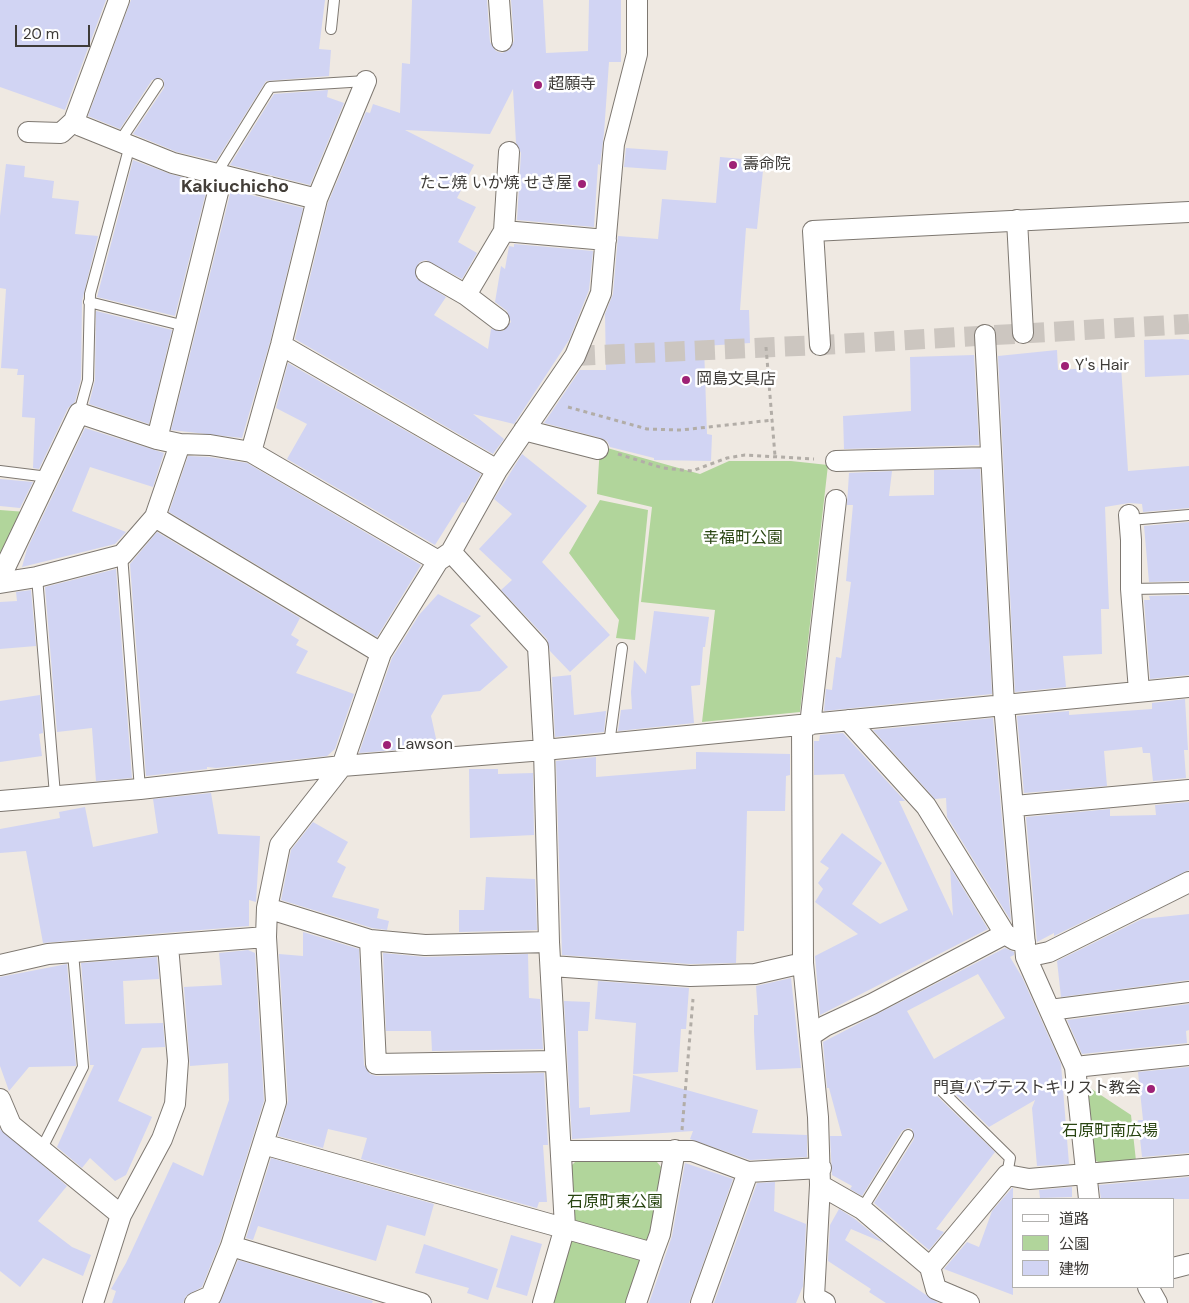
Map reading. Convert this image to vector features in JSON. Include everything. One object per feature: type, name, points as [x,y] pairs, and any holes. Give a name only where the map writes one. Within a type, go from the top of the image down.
[{"type":"street","points":[[28,132],[61,133],[74,121],[119,0]]},
{"type":"street","points":[[500,0],[502,41]]},
{"type":"street","points":[[195,1303],[211,1296],[231,1246],[276,1102],[266,937],[267,908],[280,845],[342,766],[381,653],[497,470],[576,356],[601,293],[614,144],[636,54],[637,0]]},
{"type":"street","points":[[251,452],[281,345],[317,199],[366,81]]},
{"type":"street","points":[[74,121],[81,126],[173,163],[317,199]]},
{"type":"street","points":[[466,295],[504,231],[509,152]]},
{"type":"street","points":[[158,440],[219,175]]},
{"type":"street","points":[[820,345],[813,232],[1189,212]]},
{"type":"street","points":[[1017,220],[1024,333]]},
{"type":"street","points":[[504,231],[606,240]]},
{"type":"street","points":[[426,272],[466,295],[499,320]]},
{"type":"street","points":[[986,335],[1004,705],[1015,806],[1026,950],[1075,1067],[1089,1198]]},
{"type":"street","points":[[281,345],[497,470]]},
{"type":"street","points":[[0,578],[79,412],[158,440],[180,444],[210,445],[251,452],[444,556],[538,647],[544,750],[549,942],[552,966],[555,1061],[562,1151],[565,1227],[543,1303]]},
{"type":"street","points":[[524,430],[598,450]]},
{"type":"street","points":[[0,583],[37,577],[122,555],[155,517],[180,444]]},
{"type":"street","points":[[836,461],[991,456]]},
{"type":"street","points":[[817,1301],[821,1176],[803,963],[806,725],[836,500]]},
{"type":"street","points":[[155,517],[381,653]]},
{"type":"street","points":[[1129,517],[1131,589],[1139,691]]},
{"type":"street","points":[[0,801],[342,766],[609,744],[1189,687]]},
{"type":"street","points":[[848,720],[926,806],[1006,934],[1026,950],[1049,952],[1189,882]]},
{"type":"street","points":[[1015,806],[1189,790]]},
{"type":"street","points":[[267,908],[370,940],[425,945],[549,942]]},
{"type":"street","points":[[810,1036],[825,1026],[872,1004],[1006,934]]},
{"type":"street","points":[[0,965],[48,954],[266,937]]},
{"type":"street","points":[[370,940],[376,1064],[555,1061]]},
{"type":"street","points":[[93,1303],[121,1215],[162,1139],[175,1104],[178,1060],[168,946]]},
{"type":"street","points":[[552,966],[696,976],[755,974],[803,963]]},
{"type":"street","points":[[1050,1010],[1189,992]]},
{"type":"street","points":[[1075,1067],[1189,1055]]},
{"type":"street","points":[[0,1099],[11,1125],[121,1215]]},
{"type":"street","points":[[263,1144],[653,1253]]},
{"type":"street","points":[[636,1303],[660,1234],[678,1150]]},
{"type":"street","points":[[562,1151],[692,1151],[748,1172],[821,1176],[930,1266],[936,1289],[969,1303]]},
{"type":"street","points":[[930,1266],[1007,1175],[1029,1179],[1189,1165]]},
{"type":"street","points":[[700,1303],[748,1172]]},
{"type":"street","points":[[231,1246],[421,1303]]},
{"type":"street","points":[[1174,1268],[1189,1264]]},
{"type":"street","points":[[1149,1288],[1157,1303]]},
{"type":"lane","points":[[331,29],[334,0]]},
{"type":"lane","points":[[219,175],[270,87],[366,81]]},
{"type":"lane","points":[[79,412],[88,380],[90,302],[125,143],[158,84]]},
{"type":"lane","points":[[90,302],[185,326]]},
{"type":"lane","points":[[0,471],[48,477]]},
{"type":"lane","points":[[1129,517],[1189,515]]},
{"type":"lane","points":[[122,555],[140,788]]},
{"type":"lane","points":[[37,577],[55,795]]},
{"type":"lane","points":[[1131,589],[1189,588]]},
{"type":"lane","points":[[609,744],[622,648]]},
{"type":"lane","points":[[41,1150],[83,1066],[73,953]]},
{"type":"lane","points":[[941,1090],[1010,1158],[1007,1175]]},
{"type":"lane","points":[[862,1209],[908,1135]]},
{"type":"path","points":[[766,347],[775,456]]},
{"type":"path","points":[[546,400],[647,429],[681,430],[773,420]]},
{"type":"path","points":[[598,450],[663,468],[692,471],[727,458],[745,455],[836,461]]},
{"type":"path","points":[[678,1150],[696,976]]},
{"type":"green space","name":"幸福町公園","points":[[600,446],[700,474],[729,461],[791,461],[828,465],[800,712],[702,722],[715,610],[641,602],[652,507],[597,494]]},
{"type":"green space","points":[[600,500],[648,510],[635,640],[616,638],[619,620],[569,553]]},
{"type":"green space","points":[[0,510],[26,512],[0,566]]},
{"type":"green space","name":"石原町南広場","points":[[1081,1082],[1131,1115],[1136,1161],[1102,1164],[1091,1158]]},
{"type":"green space","name":"石原町東公園","points":[[653,1157],[661,1167],[654,1221],[631,1303],[550,1303],[575,1218],[570,1167],[578,1159]]},
{"type":"building","points":[[0,0],[106,0],[65,110],[0,87]]},
{"type":"building","points":[[131,0],[325,0],[319,49],[331,50],[329,76],[266,81],[216,161],[177,152],[133,134],[164,88],[164,81],[161,78],[152,80],[120,129],[88,116]]},
{"type":"building","points":[[412,0],[487,0],[490,42],[496,51],[502,53],[509,50],[514,41],[511,0],[543,0],[546,53],[588,51],[589,0],[621,0],[621,62],[609,62],[604,133],[600,165],[598,164],[594,227],[517,220],[521,153],[516,143],[513,89],[490,134],[405,130],[474,165],[457,198],[476,207],[458,242],[477,253],[462,279],[426,260],[420,262],[416,267],[416,278],[446,297],[434,315],[488,349],[491,329],[503,331],[511,322],[507,311],[495,302],[501,266],[505,269],[509,246],[514,247],[514,244],[593,251],[589,290],[569,340],[514,424],[473,414],[504,439],[493,454],[295,339],[328,203],[366,112],[370,113],[373,104],[400,113],[402,63],[410,64]]},
{"type":"building","points":[[328,90],[327,97],[344,103],[310,185],[230,165],[274,94]]},
{"type":"building","points":[[626,148],[668,151],[666,170],[624,167]]},
{"type":"building","points":[[720,157],[764,161],[757,229],[746,228],[740,310],[749,310],[750,343],[704,346],[707,434],[712,435],[711,461],[654,460],[654,458],[610,447],[607,441],[601,438],[544,423],[580,370],[606,370],[605,314],[613,294],[618,236],[658,239],[662,199],[716,203]]},
{"type":"building","points":[[133,160],[170,174],[208,184],[175,316],[97,297]]},
{"type":"building","points":[[6,164],[25,166],[24,177],[54,181],[52,198],[79,201],[75,234],[98,236],[82,301],[81,379],[75,402],[68,408],[39,469],[33,468],[35,418],[22,417],[24,375],[17,375],[18,369],[1,368],[6,289],[0,288],[0,216]]},
{"type":"building","points":[[231,190],[303,208],[270,342],[242,438],[171,430]]},
{"type":"building","points":[[96,311],[172,330],[149,424],[89,404],[95,380]]},
{"type":"building","points":[[1144,340],[1189,340],[1189,375],[1145,377]]},
{"type":"building","points":[[1057,350],[1058,370],[1121,366],[1128,471],[1189,466],[1189,508],[1143,512],[1142,504],[1129,503],[1105,507],[1109,609],[1101,609],[1102,654],[1063,656],[1066,687],[1015,692],[998,356]]},
{"type":"building","points":[[974,355],[979,445],[844,449],[843,416],[911,411],[910,357]]},
{"type":"building","points":[[288,363],[481,474],[465,503],[462,502],[435,545],[287,459],[307,424],[276,408]]},
{"type":"building","points":[[85,428],[164,453],[153,487],[90,467],[72,511],[126,532],[115,544],[22,567],[27,549]]},
{"type":"building","points":[[522,454],[587,506],[542,562],[610,635],[570,672],[550,651],[547,639],[501,590],[512,580],[479,549],[512,514],[494,499]]},
{"type":"building","points":[[188,456],[247,463],[421,565],[377,637],[169,512]]},
{"type":"building","points":[[980,469],[992,694],[824,711],[826,689],[832,690],[836,657],[841,658],[851,582],[846,581],[853,505],[847,505],[849,473],[892,471],[889,496],[934,495],[934,470]]},
{"type":"building","points":[[0,479],[33,482],[20,508],[0,506]]},
{"type":"building","points":[[1189,522],[1189,581],[1149,582],[1144,526]]},
{"type":"building","points":[[157,532],[300,618],[291,635],[299,640],[296,645],[308,651],[296,673],[354,694],[335,749],[327,756],[216,768],[207,767],[207,769],[146,776],[130,564]]},
{"type":"building","points":[[116,569],[132,778],[96,781],[92,728],[57,732],[45,587]]},
{"type":"building","points":[[31,590],[36,646],[0,649],[0,602],[17,601],[16,592]]},
{"type":"building","points":[[438,594],[481,616],[470,625],[508,667],[480,691],[443,695],[431,716],[437,743],[422,746],[422,748],[359,753],[392,658],[419,615]]},
{"type":"building","points":[[1189,595],[1189,675],[1150,679],[1144,600],[1150,600],[1149,596]]},
{"type":"building","points":[[654,611],[709,617],[705,647],[703,647],[700,685],[691,686],[694,723],[618,731],[621,710],[632,709],[631,692],[634,660],[646,674]]},
{"type":"building","points":[[571,675],[574,715],[606,711],[604,732],[555,737],[552,677]]},
{"type":"building","points":[[40,695],[43,733],[39,734],[42,756],[0,762],[0,701]]},
{"type":"building","points":[[1185,699],[1188,750],[1184,750],[1186,778],[1153,781],[1150,753],[1143,753],[1142,747],[1104,751],[1107,786],[1024,793],[1017,716],[1069,711],[1069,715],[1152,709],[1152,703]]},
{"type":"building","points":[[993,718],[1011,921],[947,817],[946,798],[935,799],[873,730]]},
{"type":"building","points":[[843,733],[905,801],[899,801],[953,916],[950,867],[988,929],[820,1015],[815,956],[858,934],[815,902],[823,889],[818,883],[829,868],[820,862],[842,833],[882,863],[852,904],[880,924],[908,910],[844,774],[814,775],[814,741],[819,741],[820,735]]},
{"type":"building","points":[[696,752],[790,754],[790,775],[786,776],[785,811],[747,811],[744,931],[737,931],[736,963],[690,964],[562,955],[556,761],[596,757],[596,777],[696,769]]},
{"type":"building","points":[[469,769],[498,769],[498,774],[533,773],[534,835],[470,838]]},
{"type":"building","points":[[211,793],[218,834],[260,836],[256,902],[249,900],[249,926],[43,943],[26,851],[0,853],[0,829],[60,818],[59,812],[85,807],[93,847],[158,833],[153,799]]},
{"type":"building","points":[[1189,802],[1189,870],[1054,936],[1054,933],[1037,942],[1026,817],[1110,809],[1110,816],[1156,815],[1155,805]]},
{"type":"building","points":[[313,822],[348,842],[337,862],[346,867],[332,897],[379,909],[377,918],[389,921],[387,930],[372,928],[281,900],[291,850]]},
{"type":"building","points":[[486,877],[535,879],[537,930],[459,932],[459,910],[484,910]]},
{"type":"building","points":[[1189,914],[1189,980],[1061,997],[1057,961],[1142,919]]},
{"type":"building","points":[[303,932],[359,949],[364,1065],[370,1074],[376,1076],[544,1073],[548,1145],[543,1145],[547,1202],[539,1202],[537,1208],[361,1159],[367,1138],[328,1129],[323,1148],[278,1136],[288,1101],[279,954],[303,956]]},
{"type":"building","points":[[1005,948],[1014,952],[1014,955],[1010,957],[1022,977],[1061,1064],[1069,1164],[1037,1166],[1032,1108],[1035,1100],[989,1127],[946,1085],[936,1085],[934,1089],[936,1095],[995,1152],[936,1229],[944,1232],[929,1250],[874,1203],[914,1139],[912,1129],[908,1128],[902,1131],[862,1196],[850,1189],[852,1186],[832,1175],[830,1136],[842,1136],[829,1088],[827,1088],[823,1042]],"holes":[[[978,974],[1005,1018],[934,1059],[907,1011]]]},
{"type":"building","points":[[248,950],[255,953],[264,1101],[220,1242],[202,1287],[186,1296],[183,1303],[112,1303],[116,1291],[111,1289],[126,1263],[173,1162],[203,1176],[229,1100],[228,1063],[190,1066],[184,987],[222,985],[219,953]]},
{"type":"building","points":[[383,953],[425,957],[528,954],[529,998],[540,999],[543,1049],[432,1051],[431,1031],[386,1031]]},
{"type":"building","points":[[157,957],[159,979],[123,981],[125,1024],[163,1023],[165,1047],[142,1048],[118,1101],[152,1117],[126,1175],[115,1181],[90,1158],[82,1168],[57,1147],[94,1065],[90,1065],[81,963]]},
{"type":"building","points":[[67,964],[76,1066],[29,1067],[9,1091],[0,1066],[0,977]]},
{"type":"building","points":[[791,978],[801,1068],[756,1070],[754,1015],[758,1015],[756,986]]},
{"type":"building","points":[[598,981],[689,988],[686,1029],[681,1029],[678,1072],[633,1074],[636,1023],[595,1019]]},
{"type":"building","points":[[564,1001],[590,1002],[588,1031],[578,1031],[579,1108],[590,1107],[590,1115],[630,1112],[633,1075],[758,1110],[752,1133],[807,1135],[807,1157],[750,1160],[690,1139],[693,1131],[572,1139]]},
{"type":"building","points":[[1189,1004],[1189,1030],[1186,1031],[1187,1043],[1082,1054],[1067,1020]]},
{"type":"building","points":[[1189,1067],[1189,1153],[1142,1157],[1138,1120],[1143,1120],[1138,1072]]},
{"type":"building","points":[[0,1129],[67,1186],[38,1221],[72,1247],[91,1255],[83,1276],[43,1258],[20,1287],[0,1271]]},
{"type":"building","points":[[271,1158],[434,1204],[425,1236],[387,1225],[376,1261],[258,1226],[253,1240],[246,1238]]},
{"type":"building","points":[[685,1163],[733,1179],[689,1303],[649,1303],[672,1236]]},
{"type":"building","points":[[1189,1177],[1189,1199],[1101,1198],[1099,1185]]},
{"type":"building","points":[[775,1182],[774,1211],[806,1224],[803,1286],[796,1303],[714,1303],[757,1183]]},
{"type":"building","points":[[1072,1187],[1072,1197],[1040,1198],[1039,1190]]},
{"type":"building","points":[[1013,1188],[1013,1295],[944,1269],[967,1242],[979,1247],[992,1211]]},
{"type":"building","points":[[839,1209],[855,1219],[884,1243],[851,1229],[845,1240],[938,1303],[886,1303],[869,1292],[871,1289],[828,1261],[830,1225]]},
{"type":"building","points":[[511,1235],[542,1244],[527,1296],[496,1287]]},
{"type":"building","points":[[424,1244],[498,1269],[488,1300],[467,1293],[469,1288],[415,1273]]},
{"type":"building","points":[[238,1260],[373,1301],[372,1303],[220,1303]]},
{"type":"tunnel","points":[[575,356],[820,345],[1189,324]]},
{"type":"place","name":"超願寺","points":[[538,85]]},
{"type":"place","name":"壽命院","points":[[733,165]]},
{"type":"place","name":"たこ焼 いか焼 せき屋","points":[[582,184]]},
{"type":"place","name":"Y's Hair","points":[[1065,366]]},
{"type":"place","name":"岡島文具店","points":[[686,380]]},
{"type":"place","name":"Lawson","points":[[387,745]]},
{"type":"place","name":"門真バプテストキリスト教会","points":[[1151,1089]]},
{"type":"district","name":"Kakiuchicho","points":[[235,187]]}]
